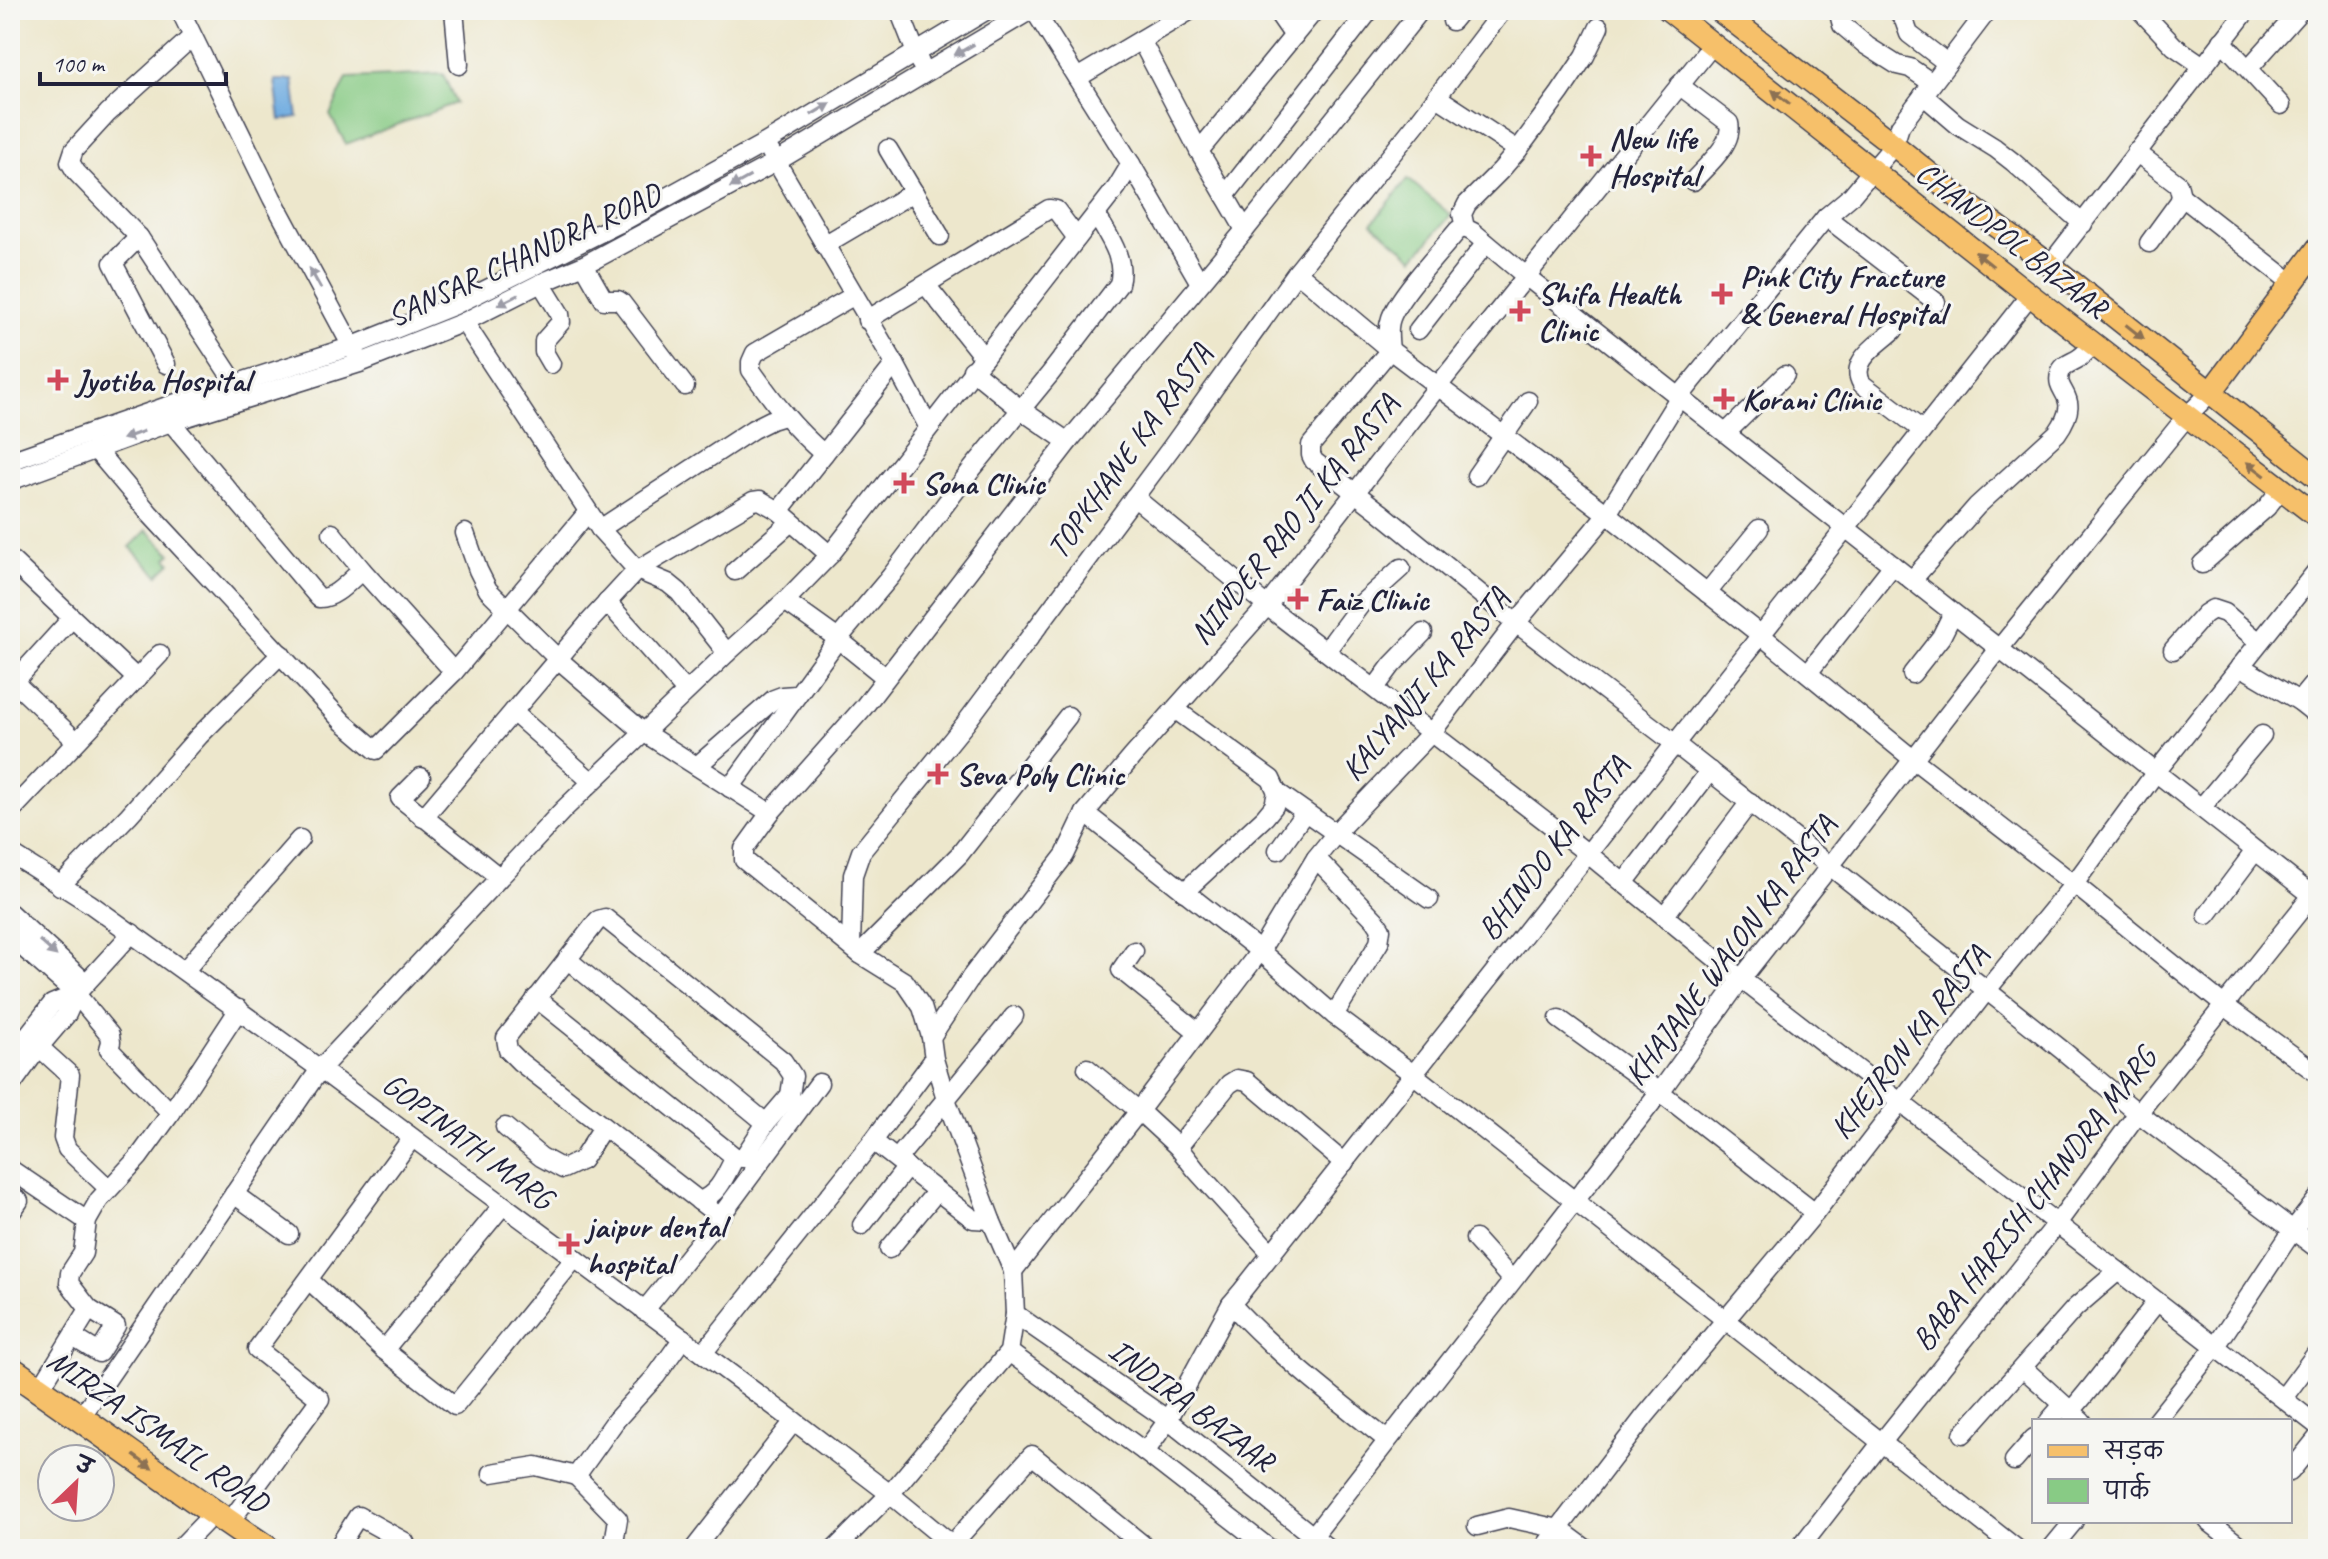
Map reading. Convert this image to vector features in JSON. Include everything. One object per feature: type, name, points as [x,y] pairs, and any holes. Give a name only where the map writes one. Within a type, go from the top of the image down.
[{"type":"highway","name":"MIRZA ISMAIL ROAD","points":[[10,1369],[267,1549]]},
{"type":"main road","name":"CHANDPOL BAZAAR","points":[[1669,10],[2318,517]]},
{"type":"main road","name":"CHANDPOL BAZAAR","points":[[1732,14],[1963,201],[2050,265],[2318,478]]},
{"type":"main road","points":[[2211,392],[2318,248]]},
{"type":"street","points":[[180,10],[272,198],[356,355]]},
{"type":"street","points":[[454,10],[459,65]]},
{"type":"street","points":[[899,10],[925,73]]},
{"type":"street","name":"SANSAR CHANDRA ROAD","points":[[10,461],[235,383],[356,355],[618,224],[765,143],[987,10]]},
{"type":"street","points":[[1032,10],[1131,164],[1200,283]]},
{"type":"street","name":"SANSAR CHANDRA ROAD","points":[[10,481],[356,355],[464,322],[584,265],[776,162],[1032,10]]},
{"type":"street","points":[[1276,10],[1294,36]]},
{"type":"street","points":[[1199,151],[1315,10]]},
{"type":"street","points":[[1225,196],[1370,10]]},
{"type":"street","points":[[835,1549],[890,1494],[1009,1352],[1015,1314],[1013,1271],[946,1099],[922,1007],[905,982],[856,950],[744,860],[744,849],[770,813],[863,708],[1068,442],[1245,230],[1421,10]]},
{"type":"street","name":"TOPKHANE KA RASTA","points":[[856,950],[853,875],[861,852],[965,724],[1297,272],[1503,10]]},
{"type":"street","points":[[1838,10],[1842,25],[1897,65],[1910,68],[1958,125],[2013,162],[2083,224]]},
{"type":"street","points":[[1897,10],[1909,34],[1947,63]]},
{"type":"street","name":"KALYANJI KA RASTA","points":[[1013,1271],[1260,951],[1316,858],[1432,732],[1516,623],[1607,514],[1680,396],[1826,217],[1851,196],[1894,145],[1900,126],[1988,10]]},
{"type":"street","points":[[2140,10],[2174,46],[2203,66]]},
{"type":"street","points":[[2050,265],[2247,10]]},
{"type":"street","points":[[1077,78],[1185,12]]},
{"type":"street","points":[[2249,68],[2299,12]]},
{"type":"street","points":[[1599,27],[1585,56],[1518,150],[1467,204],[1462,214],[1465,228],[2255,851],[2316,895]]},
{"type":"street","points":[[192,37],[108,113],[74,150],[70,162],[139,237],[235,383]]},
{"type":"street","points":[[1141,40],[1199,151],[1245,230]]},
{"type":"street","points":[[2222,41],[2281,105]]},
{"type":"street","name":"NINDER RAO JI KA RASTA","points":[[931,1037],[971,977],[1065,855],[1085,813],[1267,606],[1438,386],[1713,44]]},
{"type":"street","points":[[1679,85],[1729,123],[1731,128],[1725,144],[1693,181]]},
{"type":"street","points":[[1437,97],[1518,150]]},
{"type":"street","points":[[765,143],[928,426]]},
{"type":"street","points":[[888,149],[940,236]]},
{"type":"street","points":[[2136,152],[2178,184],[2181,196],[2149,243]]},
{"type":"street","points":[[81,1417],[320,1069],[592,782],[830,555],[1117,187],[1131,164]]},
{"type":"street","points":[[824,245],[914,192]]},
{"type":"street","points":[[2181,196],[2292,283]]},
{"type":"street","points":[[867,320],[1049,209],[1056,210],[1077,238]]},
{"type":"street","points":[[730,788],[838,639],[891,576],[1119,284],[1121,259],[1096,214]]},
{"type":"street","points":[[1826,217],[1936,302]]},
{"type":"street","points":[[1465,228],[1458,230],[1391,317],[1388,334],[1390,350],[1311,445],[1314,461],[1516,623],[1750,802],[2138,1113],[2318,1249]]},
{"type":"street","points":[[139,237],[113,263],[166,364]]},
{"type":"street","points":[[1418,330],[1486,243]]},
{"type":"street","points":[[584,265],[604,300],[621,302],[685,386]]},
{"type":"street","points":[[1297,272],[1390,350],[1607,514],[2225,1006],[2315,1067]]},
{"type":"street","points":[[541,283],[560,314],[561,322],[544,341],[544,352],[551,364]]},
{"type":"street","points":[[926,285],[978,364],[1020,409],[1068,442]]},
{"type":"street","name":"BHINDO KA RASTA","points":[[1145,1452],[1168,1420],[1231,1304],[2030,295]]},
{"type":"street","points":[[824,454],[784,416],[751,370],[751,362],[755,353],[853,296]]},
{"type":"street","points":[[464,322],[600,529],[637,570],[668,583],[679,592],[727,653]]},
{"type":"street","points":[[1894,330],[1863,358],[1857,370],[1858,377],[1862,384],[1922,430]]},
{"type":"street","points":[[1912,580],[1977,506],[2057,433],[2070,407],[2060,383],[2061,370],[2093,344]]},
{"type":"street","points":[[735,571],[785,517],[824,454],[895,364]]},
{"type":"street","points":[[1726,433],[1785,375]]},
{"type":"street","name":"KHAJANE WALON KA RASTA","points":[[1308,1543],[1660,1092],[1741,979],[1999,649],[2187,416],[2211,392]]},
{"type":"street","points":[[1476,476],[1528,401]]},
{"type":"street","points":[[600,529],[753,429],[784,416]]},
{"type":"street","points":[[171,422],[319,598],[330,597],[362,570]]},
{"type":"street","points":[[95,449],[150,514],[343,722],[376,750],[454,672],[588,512]]},
{"type":"street","points":[[2202,564],[2267,507],[2281,489]]},
{"type":"street","points":[[1134,497],[1267,606],[1587,853],[1741,979],[2318,1426]]},
{"type":"street","points":[[423,818],[637,570],[753,501],[760,500],[830,555]]},
{"type":"street","points":[[1707,593],[1759,529]]},
{"type":"street","points":[[332,533],[454,672]]},
{"type":"street","points":[[465,533],[488,590],[558,659],[643,732],[770,813]]},
{"type":"street","points":[[10,559],[137,679]]},
{"type":"street","points":[[1808,673],[1893,565]]},
{"type":"street","points":[[1326,651],[1361,604],[1401,568]]},
{"type":"street","name":"KHEJRON KA RASTA","points":[[1543,1549],[1645,1416],[1815,1213],[1900,1100],[2074,884],[2156,772],[2318,569]]},
{"type":"street","points":[[785,601],[885,677]]},
{"type":"street","points":[[607,602],[686,691]]},
{"type":"street","points":[[2173,650],[2213,609],[2225,613],[2259,642]]},
{"type":"street","points":[[1912,674],[1941,637],[1953,613]]},
{"type":"street","points":[[72,618],[12,684],[76,741]]},
{"type":"street","points":[[1375,688],[1423,633]]},
{"type":"street","points":[[10,812],[160,654]]},
{"type":"street","points":[[60,886],[199,736],[281,654]]},
{"type":"street","points":[[2240,666],[2318,716]]},
{"type":"street","points":[[2299,701],[2318,678]]},
{"type":"street","points":[[697,766],[774,699],[796,695]]},
{"type":"street","points":[[1176,710],[1271,779],[1277,792],[1429,899]]},
{"type":"street","points":[[513,712],[592,782]]},
{"type":"street","points":[[856,950],[959,855],[1068,716]]},
{"type":"street","points":[[2201,808],[2262,735]]},
{"type":"street","points":[[1624,883],[1710,771]]},
{"type":"street","points":[[421,777],[400,798],[499,877]]},
{"type":"street","points":[[1184,892],[1265,817],[1274,806],[1277,792]]},
{"type":"street","points":[[1665,915],[1750,802]]},
{"type":"street","points":[[1278,850],[1305,812]]},
{"type":"street","points":[[1085,813],[1260,951],[1334,1015],[2017,1549]]},
{"type":"street","points":[[185,970],[300,839]]},
{"type":"street","points":[[2207,915],[2255,851]]},
{"type":"street","name":"GOPINATH MARG","points":[[10,853],[132,933],[239,1009],[794,1421],[890,1494],[952,1548]]},
{"type":"street","points":[[1316,858],[1381,929],[1379,943],[1334,1015]]},
{"type":"street","name":"BABA HARISH CHANDRA MARG","points":[[1799,1549],[2056,1225],[2138,1113],[2316,895]]},
{"type":"street","points":[[10,913],[81,989],[110,1035],[109,1049],[171,1113]]},
{"type":"street","points":[[536,998],[735,1157],[743,1158],[766,1123],[790,1095],[793,1076],[783,1061],[605,918],[598,920],[536,998],[506,1038],[508,1050],[520,1062],[720,1217]]},
{"type":"street","points":[[10,1087],[67,1014],[81,989],[132,933]]},
{"type":"street","points":[[10,936],[81,989]]},
{"type":"street","points":[[1134,951],[1121,970],[1198,1032]]},
{"type":"street","points":[[567,959],[766,1123]]},
{"type":"street","points":[[10,1058],[52,1004],[81,989]]},
{"type":"street","points":[[73,1337],[99,1353],[116,1326],[89,1309],[69,1283],[70,1273],[83,1253],[87,1221],[108,1188],[139,1157],[171,1113],[239,1009]]},
{"type":"street","points":[[862,1225],[946,1099],[1014,1016]]},
{"type":"street","points":[[1559,1019],[1660,1092],[1815,1213]]},
{"type":"street","points":[[39,1047],[70,1075],[63,1138],[67,1149],[108,1188]]},
{"type":"street","points":[[703,1353],[873,1141],[934,1059]]},
{"type":"street","points":[[1087,1068],[1178,1147],[1272,1254]]},
{"type":"street","points":[[1178,1147],[1229,1084],[1237,1079],[1247,1081],[1344,1163]]},
{"type":"street","points":[[644,1311],[720,1217],[819,1083]]},
{"type":"street","points":[[505,1127],[541,1157],[563,1169],[582,1160],[603,1127]]},
{"type":"street","points":[[179,1549],[221,1519],[320,1399],[257,1349],[412,1138]]},
{"type":"street","points":[[873,1141],[973,1219],[991,1220]]},
{"type":"street","points":[[699,1201],[719,1187],[735,1157]]},
{"type":"street","points":[[10,1169],[87,1221]]},
{"type":"street","points":[[889,1249],[937,1191]]},
{"type":"street","points":[[234,1194],[289,1234]]},
{"type":"street","points":[[10,1195],[19,1201],[10,1214]]},
{"type":"street","points":[[2158,1419],[2216,1346],[2293,1230],[2318,1198]]},
{"type":"street","points":[[384,1350],[503,1205]]},
{"type":"street","points":[[1475,1239],[1512,1280]]},
{"type":"street","points":[[309,1280],[384,1350],[455,1406],[575,1258]]},
{"type":"street","points":[[1963,1434],[2075,1308],[2118,1271]]},
{"type":"street","points":[[2023,1368],[2072,1412],[2156,1303]]},
{"type":"street","points":[[1231,1304],[1250,1325],[1323,1389],[1387,1440]]},
{"type":"street","points":[[40,1389],[89,1309]]},
{"type":"street","name":"INDIRA BAZAAR","points":[[1015,1314],[1168,1420],[1308,1543],[1329,1549]]},
{"type":"street","points":[[576,1476],[616,1420],[656,1376],[683,1338]]},
{"type":"street","points":[[2283,1398],[2318,1351]]},
{"type":"street","points":[[1009,1352],[1270,1549]]},
{"type":"street","points":[[694,1549],[794,1421]]},
{"type":"street","points":[[2292,1470],[2318,1437]]},
{"type":"street","points":[[2014,1461],[2032,1440]]},
{"type":"street","points":[[952,1548],[1032,1455],[1148,1549]]},
{"type":"street","points":[[492,1473],[536,1466],[576,1476],[618,1519],[614,1543],[620,1549]]},
{"type":"street","points":[[337,1549],[358,1516],[405,1542]]},
{"type":"street","points":[[1477,1526],[1509,1518],[1559,1529],[1586,1549]]},
{"type":"street","points":[[2051,1549],[2072,1523]]},
{"type":"street","points":[[2211,1523],[2244,1549]]},
{"type":"green space","points":[[443,74],[456,103],[346,144],[330,115],[347,78]]},
{"type":"green space","points":[[1408,179],[1451,215],[1414,258],[1372,223]]},
{"type":"green space","points":[[147,530],[171,554],[167,558],[171,563],[158,575],[130,547]]},
{"type":"water","points":[[275,80],[293,80],[298,117],[280,120]]},
{"type":"place","name":"New life Hospital","points":[[1591,156]]},
{"type":"place","name":"Pink City Fracture & General Hospital","points":[[1722,294]]},
{"type":"place","name":"Shifa Health Clinic","points":[[1520,311]]},
{"type":"place","name":"Jyotiba Hospital","points":[[58,380]]},
{"type":"place","name":"Korani Clinic","points":[[1724,399]]},
{"type":"place","name":"Sona Clinic","points":[[904,483]]},
{"type":"place","name":"Faiz Clinic","points":[[1298,599]]},
{"type":"place","name":"Seva Poly Clinic","points":[[938,774]]},
{"type":"place","name":"jaipur dental hospital","points":[[569,1244]]}]
